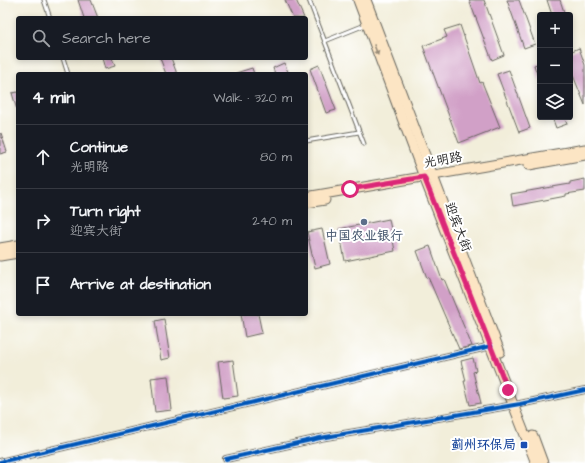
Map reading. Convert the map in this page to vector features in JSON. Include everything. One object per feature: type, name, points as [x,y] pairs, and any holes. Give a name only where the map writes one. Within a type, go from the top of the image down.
[{"type":"main road","name":"迎宾大街","points":[[358,0],[517,404],[536,463]]},
{"type":"main road","name":"迎宾大街","points":[[366,0],[429,179],[491,346],[543,463]]},
{"type":"main road","name":"光明路","points":[[308,203],[585,149]]},
{"type":"main road","name":"光明路","points":[[308,197],[585,155]]},
{"type":"main road","points":[[0,248],[16,245]]},
{"type":"main road","points":[[0,256],[16,253]]},
{"type":"street","points":[[0,462],[491,346]]},
{"type":"street","points":[[226,459],[320,438],[517,404],[585,390]]},
{"type":"lane","points":[[44,0],[49,16]]},
{"type":"lane","points":[[309,0],[364,144]]},
{"type":"lane","points":[[325,41],[367,24]]},
{"type":"lane","points":[[64,60],[67,72]]},
{"type":"lane","points":[[308,141],[359,132]]},
{"type":"building","points":[[78,0],[91,0],[97,16],[83,16]]},
{"type":"building","points":[[285,0],[296,0],[303,16],[292,16]]},
{"type":"building","points":[[469,0],[484,0],[504,55],[492,60]]},
{"type":"building","points":[[507,0],[519,0],[535,44],[524,48]]},
{"type":"building","points":[[547,0],[560,0],[564,12],[551,12]]},
{"type":"building","points":[[460,25],[480,83],[482,82],[500,127],[459,143],[423,46],[447,37],[444,30]]},
{"type":"building","points":[[579,48],[585,65],[585,105],[573,75],[573,51]]},
{"type":"building","points":[[103,60],[113,60],[115,66],[105,69]]},
{"type":"building","points":[[161,60],[172,60],[176,72],[165,72]]},
{"type":"building","points":[[284,63],[288,72],[274,72],[273,68]]},
{"type":"building","points":[[537,64],[537,74],[534,65]]},
{"type":"building","points":[[319,65],[336,110],[326,113],[310,69]]},
{"type":"building","points":[[252,68],[253,72],[239,72]]},
{"type":"building","points":[[509,70],[530,128],[519,132],[497,74]]},
{"type":"building","points":[[16,92],[16,107],[12,93]]},
{"type":"building","points":[[553,120],[565,120],[567,124],[556,128]]},
{"type":"building","points":[[1,133],[7,152],[0,154],[0,134]]},
{"type":"building","points":[[585,179],[585,191],[513,206],[511,194],[570,184],[570,182]]},
{"type":"building","points":[[389,219],[395,251],[345,261],[339,229]]},
{"type":"building","points":[[322,229],[330,264],[315,268],[308,232]]},
{"type":"building","points":[[430,246],[442,280],[444,279],[472,346],[459,349],[428,277],[427,278],[417,251]]},
{"type":"building","points":[[241,316],[258,316],[262,333],[245,337]]},
{"type":"building","points":[[164,319],[170,358],[161,360],[155,321]]},
{"type":"building","points":[[473,358],[476,371],[473,372],[481,403],[470,405],[461,361]]},
{"type":"building","points":[[233,360],[238,396],[223,398],[218,362]]},
{"type":"building","points":[[168,376],[172,410],[155,412],[151,378]]},
{"type":"cycle path","points":[[0,462],[491,346]]},
{"type":"cycle path","points":[[226,459],[320,438],[520,404],[585,390]]},
{"type":"place","name":"中国农业银行","points":[[364,222]]},
{"type":"place","name":"蓟州环保局","points":[[524,445]]},
{"type":"route","points":[[350,189],[424,177],[508,390]]}]
